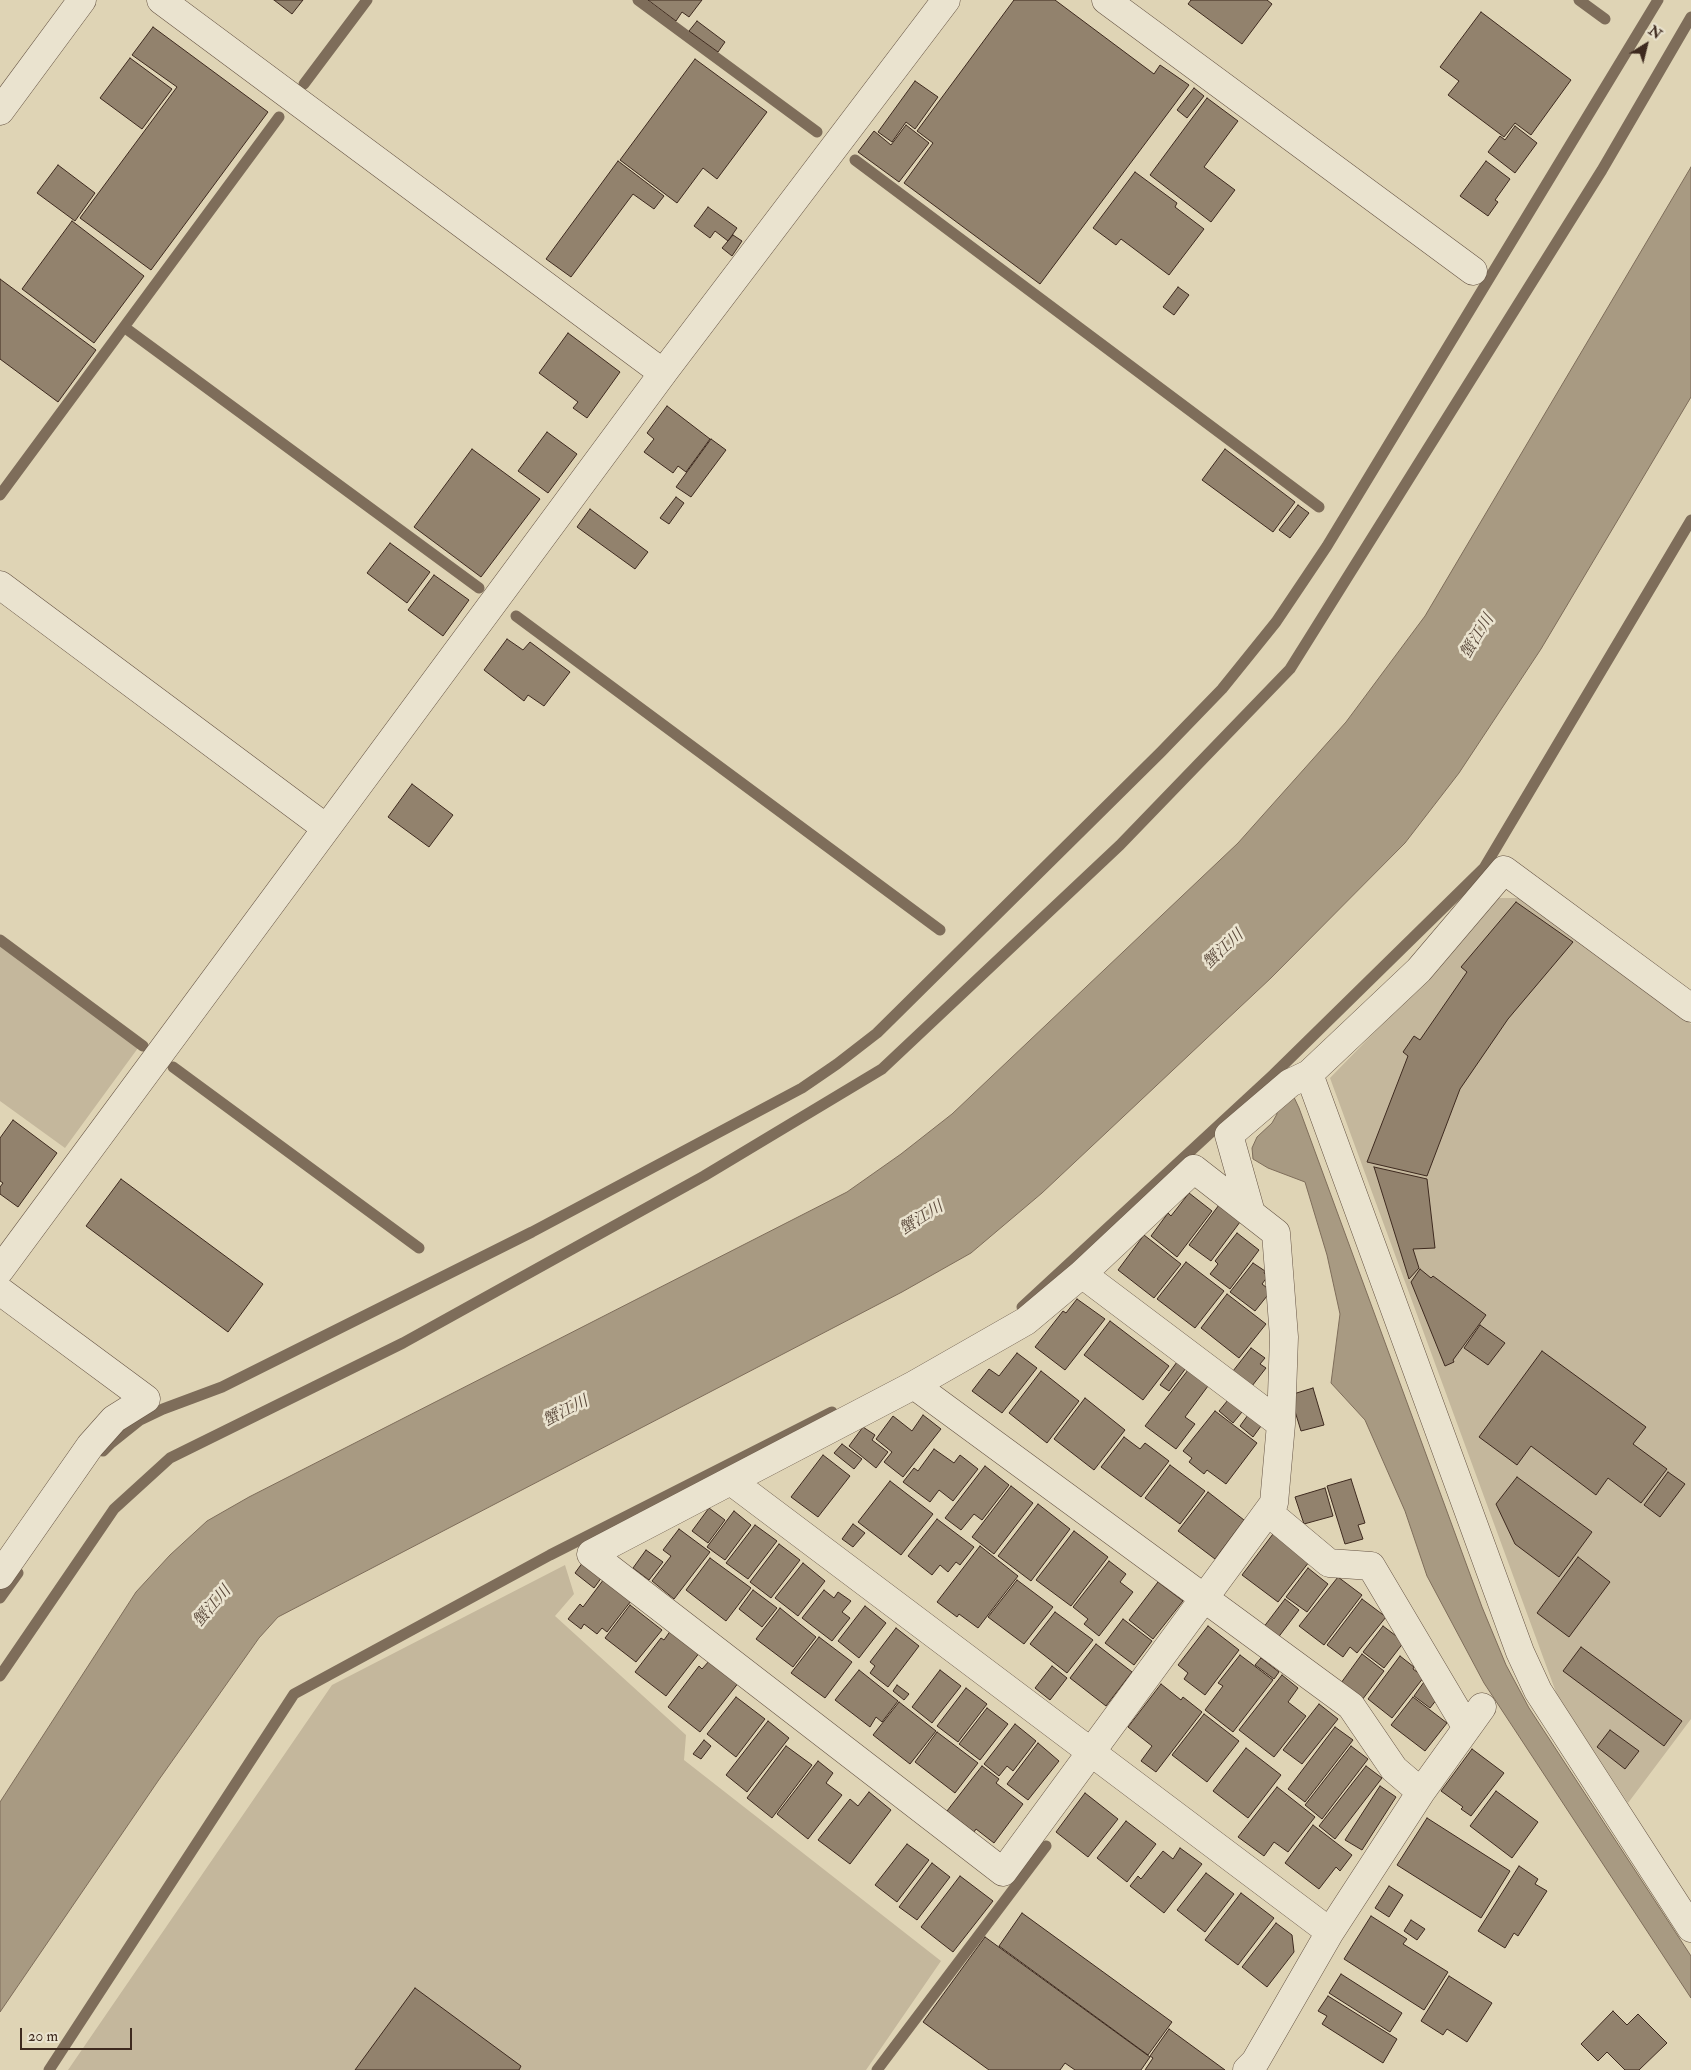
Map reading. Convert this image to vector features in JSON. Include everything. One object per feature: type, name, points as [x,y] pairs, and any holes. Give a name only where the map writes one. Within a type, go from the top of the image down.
[{"type":"street","points":[[0,111],[82,0]]},
{"type":"street","points":[[161,0],[663,373]]},
{"type":"street","points":[[0,1270],[663,373],[946,0]]},
{"type":"street","points":[[1106,0],[1473,271]]},
{"type":"street","points":[[0,585],[326,828]]},
{"type":"street","points":[[1251,1213],[1229,1135],[1290,1085],[1419,970],[1504,870],[1691,1008]]},
{"type":"street","points":[[1290,1085],[1520,1652],[1538,1691],[1691,1928]]},
{"type":"street","points":[[1194,1170],[1251,1213],[1276,1233],[1284,1337],[1281,1424],[1274,1503],[1003,1872],[591,1554],[914,1384],[1026,1321],[1082,1274],[1194,1170]]},
{"type":"street","points":[[1082,1274],[1281,1424]]},
{"type":"street","points":[[0,1291],[146,1398],[114,1419],[90,1446],[0,1575]]},
{"type":"street","points":[[914,1384],[1351,1706],[1394,1769],[1421,1792]]},
{"type":"street","points":[[731,1481],[1330,1932]]},
{"type":"street","points":[[1256,2067],[1330,1932],[1421,1792],[1475,1717],[1371,1566],[1329,1563],[1268,1512]]},
{"type":"shaded area","points":[[1496,898],[1520,898],[1691,1024],[1691,1719],[1628,1803],[1557,1695],[1330,1078],[1429,976]]},
{"type":"shaded area","points":[[0,946],[138,1048],[65,1148],[0,1101]]},
{"type":"shaded area","points":[[565,1565],[574,1594],[555,1616],[686,1735],[684,1760],[941,1961],[866,2070],[68,2070],[332,1685]]},
{"type":"water","name":"蟹江川","points":[[1691,167],[1691,397],[1541,649],[1459,773],[1405,843],[1271,978],[1042,1193],[971,1253],[902,1292],[278,1617],[259,1638],[158,1781],[0,2012],[0,1802],[136,1592],[170,1555],[207,1521],[249,1497],[847,1192],[901,1154],[952,1114],[1238,843],[1346,722],[1425,616]]},
{"type":"water","points":[[1284,1076],[1299,1108],[1482,1607],[1506,1665],[1529,1708],[1691,1956],[1691,1998],[1484,1683],[1427,1576],[1405,1511],[1365,1420],[1331,1383],[1340,1314],[1327,1255],[1305,1182],[1268,1168],[1253,1159],[1252,1148],[1257,1137],[1272,1123],[1277,1114],[1271,1087]]},
{"type":"building","points":[[274,0],[303,0],[292,14]]},
{"type":"building","points":[[648,0],[702,0],[689,17],[682,12],[676,21]]},
{"type":"building","points":[[1014,0],[1055,0],[1154,74],[1160,65],[1189,85],[1040,284],[904,183],[933,143],[917,131]]},
{"type":"building","points":[[1191,0],[1267,0],[1272,4],[1242,44],[1188,4]]},
{"type":"building","points":[[1481,12],[1571,80],[1531,135],[1515,123],[1504,137],[1448,95],[1459,81],[1440,67]]},
{"type":"building","points":[[697,21],[725,42],[718,52],[689,31]]},
{"type":"building","points":[[153,27],[268,112],[151,270],[80,218],[177,87],[132,55]]},
{"type":"building","points":[[130,58],[172,89],[142,129],[100,98]]},
{"type":"building","points":[[695,59],[767,112],[717,179],[703,168],[677,203],[620,160]]},
{"type":"building","points":[[915,81],[938,97],[915,129],[906,122],[892,142],[878,132]]},
{"type":"building","points":[[1194,88],[1204,96],[1187,118],[1177,110]]},
{"type":"building","points":[[1207,98],[1238,121],[1204,167],[1235,190],[1211,222],[1150,175]]},
{"type":"building","points":[[906,125],[929,143],[899,182],[858,152],[874,131],[891,145]]},
{"type":"building","points":[[1515,126],[1537,143],[1515,173],[1488,152],[1500,136],[1505,140]]},
{"type":"building","points":[[618,161],[664,196],[654,209],[633,194],[571,277],[546,259]]},
{"type":"building","points":[[1486,161],[1510,179],[1495,200],[1498,202],[1488,216],[1460,196]]},
{"type":"building","points":[[58,165],[95,193],[75,221],[37,193]]},
{"type":"building","points":[[1135,172],[1177,203],[1175,207],[1204,229],[1169,275],[1121,239],[1116,245],[1093,228]]},
{"type":"building","points":[[708,207],[737,228],[728,241],[715,231],[710,238],[694,226]]},
{"type":"building","points":[[72,221],[144,276],[94,343],[22,289]]},
{"type":"building","points":[[733,235],[742,241],[732,256],[722,248]]},
{"type":"building","points":[[0,279],[96,350],[58,402],[0,359]]},
{"type":"building","points":[[1178,287],[1189,295],[1174,315],[1163,307]]},
{"type":"building","points":[[568,333],[620,372],[587,418],[573,408],[578,402],[539,373]]},
{"type":"building","points":[[667,406],[710,439],[686,472],[678,466],[673,473],[644,452],[654,439],[647,433]]},
{"type":"building","points":[[547,432],[577,454],[548,493],[518,471]]},
{"type":"building","points":[[711,439],[726,450],[691,497],[676,487]]},
{"type":"building","points":[[472,449],[540,499],[481,577],[414,527]]},
{"type":"building","points":[[1225,449],[1295,502],[1273,532],[1202,480]]},
{"type":"building","points":[[676,497],[684,503],[669,524],[660,518]]},
{"type":"building","points":[[1298,505],[1309,513],[1290,538],[1279,530]]},
{"type":"building","points":[[590,509],[648,552],[635,569],[577,527]]},
{"type":"building","points":[[390,543],[430,572],[407,603],[367,573]]},
{"type":"building","points":[[434,575],[469,600],[443,636],[408,610]]},
{"type":"building","points":[[507,639],[523,650],[530,642],[570,672],[544,706],[528,695],[524,701],[484,670]]},
{"type":"building","points":[[412,784],[453,815],[429,847],[388,817]]},
{"type":"building","points":[[1516,902],[1573,942],[1508,1019],[1460,1089],[1427,1176],[1367,1162],[1408,1056],[1403,1052],[1414,1036],[1420,1040],[1467,972],[1461,967]]},
{"type":"building","points":[[13,1120],[57,1153],[18,1207],[0,1194],[0,1187],[3,1183],[0,1181],[0,1138]]},
{"type":"building","points":[[1374,1167],[1427,1179],[1435,1248],[1413,1249],[1419,1268],[1409,1279]]},
{"type":"building","points":[[121,1179],[263,1284],[228,1332],[86,1226]]},
{"type":"building","points":[[1189,1193],[1212,1211],[1177,1257],[1151,1236],[1168,1213],[1171,1216]]},
{"type":"building","points":[[1219,1205],[1240,1222],[1211,1261],[1189,1245]]},
{"type":"building","points":[[1237,1233],[1259,1250],[1230,1289],[1210,1274],[1218,1264],[1215,1261]]},
{"type":"building","points":[[1144,1235],[1181,1264],[1154,1298],[1118,1270]]},
{"type":"building","points":[[1186,1262],[1224,1291],[1195,1328],[1157,1299]]},
{"type":"building","points":[[1253,1263],[1265,1271],[1264,1273],[1268,1276],[1262,1284],[1271,1291],[1255,1311],[1230,1292]]},
{"type":"building","points":[[1420,1269],[1431,1278],[1433,1276],[1486,1315],[1453,1360],[1454,1362],[1445,1366],[1411,1282]]},
{"type":"building","points":[[1227,1294],[1266,1324],[1239,1358],[1201,1328]]},
{"type":"building","points":[[1077,1299],[1105,1319],[1065,1370],[1035,1347],[1063,1311],[1066,1313]]},
{"type":"building","points":[[1110,1321],[1169,1366],[1143,1400],[1084,1355]]},
{"type":"building","points":[[1480,1325],[1505,1343],[1488,1365],[1464,1348]]},
{"type":"building","points":[[1251,1348],[1265,1358],[1260,1364],[1266,1368],[1252,1386],[1233,1371]]},
{"type":"building","points":[[1542,1351],[1646,1427],[1633,1444],[1667,1469],[1641,1503],[1608,1478],[1596,1495],[1531,1446],[1517,1465],[1479,1437]]},
{"type":"building","points":[[1017,1353],[1037,1368],[1002,1413],[972,1391],[989,1369],[999,1376]]},
{"type":"building","points":[[1177,1362],[1186,1368],[1169,1391],[1160,1385]]},
{"type":"building","points":[[1188,1370],[1208,1386],[1185,1417],[1195,1424],[1176,1449],[1145,1426]]},
{"type":"building","points":[[1041,1371],[1079,1401],[1047,1443],[1009,1413]]},
{"type":"building","points":[[1313,1388],[1324,1425],[1301,1431],[1290,1395]]},
{"type":"building","points":[[1085,1398],[1125,1430],[1094,1470],[1054,1439]]},
{"type":"building","points":[[1228,1400],[1242,1412],[1233,1423],[1219,1411]]},
{"type":"building","points":[[1215,1411],[1257,1443],[1226,1484],[1207,1470],[1204,1474],[1189,1462],[1192,1458],[1183,1451]]},
{"type":"building","points":[[923,1415],[941,1429],[903,1477],[884,1462],[892,1452],[876,1439],[893,1416],[912,1431]]},
{"type":"building","points":[[1248,1415],[1261,1426],[1253,1437],[1240,1426]]},
{"type":"building","points":[[863,1427],[875,1435],[872,1440],[888,1452],[876,1468],[849,1446]]},
{"type":"building","points":[[1124,1437],[1140,1449],[1145,1443],[1169,1461],[1141,1497],[1101,1467]]},
{"type":"building","points":[[842,1444],[862,1459],[854,1469],[834,1453]]},
{"type":"building","points":[[934,1449],[954,1463],[960,1455],[978,1469],[953,1501],[939,1490],[930,1502],[903,1482],[914,1468],[918,1471]]},
{"type":"building","points":[[823,1455],[850,1476],[818,1517],[791,1497]]},
{"type":"building","points":[[1170,1465],[1205,1491],[1180,1524],[1145,1498]]},
{"type":"building","points":[[985,1466],[1009,1485],[982,1520],[974,1514],[961,1530],[945,1518]]},
{"type":"building","points":[[1668,1472],[1685,1484],[1660,1517],[1644,1505]]},
{"type":"building","points":[[1517,1477],[1592,1532],[1559,1577],[1515,1544],[1496,1504]]},
{"type":"building","points":[[1351,1479],[1365,1523],[1358,1525],[1363,1539],[1345,1544],[1327,1486]]},
{"type":"building","points":[[890,1481],[933,1514],[901,1555],[858,1522]]},
{"type":"building","points":[[1011,1486],[1033,1503],[994,1554],[972,1537]]},
{"type":"building","points":[[1325,1488],[1333,1516],[1304,1524],[1295,1497]]},
{"type":"building","points":[[1208,1492],[1244,1520],[1215,1559],[1178,1531]]},
{"type":"building","points":[[1038,1504],[1070,1529],[1031,1581],[998,1556]]},
{"type":"building","points":[[709,1508],[725,1520],[708,1543],[692,1531]]},
{"type":"building","points":[[734,1511],[751,1525],[725,1560],[707,1547]]},
{"type":"building","points":[[937,1519],[974,1547],[960,1565],[956,1562],[948,1572],[940,1565],[932,1575],[908,1556]]},
{"type":"building","points":[[853,1524],[865,1533],[853,1547],[842,1539]]},
{"type":"building","points":[[755,1525],[777,1541],[748,1579],[726,1563]]},
{"type":"building","points":[[679,1529],[710,1552],[674,1599],[652,1581],[671,1556],[663,1550]]},
{"type":"building","points":[[1074,1531],[1108,1557],[1071,1606],[1036,1580]]},
{"type":"building","points":[[1273,1534],[1309,1562],[1278,1602],[1242,1575]]},
{"type":"building","points":[[779,1544],[800,1560],[771,1598],[750,1582]]},
{"type":"building","points":[[980,1546],[1018,1576],[978,1628],[959,1614],[957,1617],[937,1602]]},
{"type":"building","points":[[646,1550],[663,1562],[649,1580],[633,1568]]},
{"type":"building","points":[[1578,1557],[1610,1582],[1569,1637],[1537,1613]]},
{"type":"building","points":[[710,1558],[751,1588],[726,1621],[686,1590]]},
{"type":"building","points":[[1109,1561],[1126,1574],[1120,1582],[1133,1592],[1099,1636],[1084,1624],[1088,1619],[1073,1607]]},
{"type":"building","points":[[583,1562],[602,1577],[594,1588],[575,1573]]},
{"type":"building","points":[[803,1563],[825,1581],[798,1616],[775,1598]]},
{"type":"building","points":[[1308,1568],[1328,1584],[1307,1612],[1286,1597]]},
{"type":"building","points":[[1338,1577],[1362,1595],[1324,1645],[1299,1626]]},
{"type":"building","points":[[604,1579],[631,1601],[607,1632],[602,1628],[597,1634],[584,1624],[581,1629],[568,1619],[580,1604],[583,1607]]},
{"type":"building","points":[[1017,1580],[1053,1607],[1024,1644],[988,1617]]},
{"type":"building","points":[[1158,1582],[1183,1601],[1153,1639],[1129,1620]]},
{"type":"building","points":[[753,1590],[777,1608],[762,1627],[739,1609]]},
{"type":"building","points":[[824,1590],[834,1598],[838,1592],[851,1601],[842,1612],[850,1618],[832,1641],[802,1618]]},
{"type":"building","points":[[1285,1599],[1299,1610],[1277,1639],[1263,1628]]},
{"type":"building","points":[[1362,1599],[1386,1617],[1357,1653],[1350,1647],[1343,1657],[1327,1645]]},
{"type":"building","points":[[630,1605],[662,1630],[636,1662],[605,1638]]},
{"type":"building","points":[[865,1606],[886,1623],[859,1658],[838,1641]]},
{"type":"building","points":[[780,1608],[816,1637],[793,1667],[756,1639]]},
{"type":"building","points":[[1055,1612],[1093,1640],[1067,1673],[1030,1644]]},
{"type":"building","points":[[1123,1619],[1152,1641],[1134,1665],[1105,1643]]},
{"type":"building","points":[[1208,1626],[1239,1650],[1205,1695],[1184,1679],[1188,1673],[1178,1665]]},
{"type":"building","points":[[1383,1626],[1404,1642],[1384,1668],[1363,1652]]},
{"type":"building","points":[[896,1628],[919,1646],[888,1687],[870,1673],[875,1666],[870,1662]]},
{"type":"building","points":[[671,1630],[700,1652],[666,1696],[635,1672],[661,1638],[664,1640]]},
{"type":"building","points":[[819,1637],[852,1662],[825,1698],[791,1673]]},
{"type":"building","points":[[1096,1644],[1132,1672],[1106,1706],[1070,1678]]},
{"type":"building","points":[[1581,1647],[1682,1721],[1664,1746],[1563,1671]]},
{"type":"building","points":[[1362,1654],[1384,1671],[1362,1700],[1341,1683]]},
{"type":"building","points":[[1240,1655],[1273,1680],[1233,1732],[1205,1710],[1223,1686],[1218,1683]]},
{"type":"building","points":[[1400,1656],[1424,1677],[1392,1718],[1368,1699]]},
{"type":"building","points":[[1261,1658],[1279,1672],[1274,1679],[1255,1665]]},
{"type":"building","points":[[710,1660],[739,1682],[700,1732],[668,1707],[699,1666],[702,1669]]},
{"type":"building","points":[[1052,1666],[1067,1678],[1050,1700],[1035,1688]]},
{"type":"building","points":[[859,1670],[898,1701],[882,1722],[876,1717],[870,1727],[835,1700]]},
{"type":"building","points":[[940,1670],[961,1686],[932,1723],[912,1707]]},
{"type":"building","points":[[1282,1675],[1298,1688],[1288,1702],[1306,1716],[1274,1757],[1239,1730]]},
{"type":"building","points":[[1424,1682],[1437,1699],[1430,1708],[1414,1696]]},
{"type":"building","points":[[1161,1684],[1181,1700],[1183,1697],[1202,1712],[1156,1772],[1141,1761],[1152,1746],[1128,1727]]},
{"type":"building","points":[[897,1685],[909,1694],[904,1700],[893,1691]]},
{"type":"building","points":[[966,1688],[987,1704],[958,1742],[937,1726]]},
{"type":"building","points":[[736,1697],[765,1719],[736,1757],[707,1734]]},
{"type":"building","points":[[1413,1697],[1447,1723],[1425,1751],[1391,1725]]},
{"type":"building","points":[[899,1702],[936,1731],[910,1764],[873,1735]]},
{"type":"building","points":[[1319,1704],[1338,1719],[1302,1764],[1283,1750]]},
{"type":"building","points":[[987,1708],[1008,1724],[980,1760],[959,1744]]},
{"type":"building","points":[[1204,1714],[1239,1741],[1207,1782],[1172,1755]]},
{"type":"building","points":[[768,1721],[789,1738],[747,1792],[726,1775]]},
{"type":"building","points":[[1015,1724],[1036,1741],[1013,1771],[1007,1766],[999,1776],[984,1764]]},
{"type":"building","points":[[1335,1727],[1353,1740],[1305,1802],[1288,1789]]},
{"type":"building","points":[[1610,1730],[1639,1751],[1625,1769],[1597,1747]]},
{"type":"building","points":[[937,1732],[978,1763],[955,1793],[915,1762]]},
{"type":"building","points":[[704,1740],[711,1746],[701,1759],[693,1754]]},
{"type":"building","points":[[1038,1743],[1059,1761],[1028,1800],[1007,1784]]},
{"type":"building","points":[[786,1746],[812,1765],[772,1818],[747,1798]]},
{"type":"building","points":[[1351,1746],[1368,1759],[1322,1819],[1305,1805]]},
{"type":"building","points":[[1246,1748],[1281,1775],[1248,1818],[1213,1791]]},
{"type":"building","points":[[1472,1749],[1504,1773],[1471,1816],[1461,1809],[1463,1807],[1441,1791]]},
{"type":"building","points":[[818,1761],[833,1773],[826,1783],[842,1795],[808,1839],[777,1814]]},
{"type":"building","points":[[982,1766],[999,1779],[996,1783],[1023,1804],[994,1843],[976,1829],[974,1832],[947,1811]]},
{"type":"building","points":[[1366,1766],[1382,1778],[1335,1839],[1319,1826]]},
{"type":"building","points":[[1380,1786],[1396,1797],[1362,1850],[1345,1840]]},
{"type":"building","points":[[1277,1787],[1315,1817],[1288,1852],[1274,1842],[1264,1856],[1238,1837]]},
{"type":"building","points":[[1496,1791],[1538,1822],[1512,1858],[1470,1826]]},
{"type":"building","points":[[869,1792],[891,1810],[850,1864],[818,1840],[850,1799],[858,1806]]},
{"type":"building","points":[[1085,1793],[1118,1819],[1088,1857],[1056,1832]]},
{"type":"building","points":[[1427,1818],[1510,1871],[1481,1918],[1397,1865]]},
{"type":"building","points":[[1126,1821],[1156,1844],[1127,1882],[1097,1858]]},
{"type":"building","points":[[1313,1825],[1352,1855],[1340,1871],[1336,1867],[1319,1889],[1285,1863]]},
{"type":"building","points":[[907,1844],[929,1860],[897,1902],[875,1885]]},
{"type":"building","points":[[1180,1848],[1202,1864],[1164,1913],[1130,1886],[1138,1876],[1141,1879],[1163,1851],[1173,1859]]},
{"type":"building","points":[[932,1863],[950,1877],[917,1920],[899,1907]]},
{"type":"building","points":[[1519,1866],[1538,1879],[1535,1884],[1547,1891],[1518,1936],[1514,1933],[1505,1948],[1478,1931]]},
{"type":"building","points":[[1206,1873],[1234,1894],[1205,1932],[1177,1910]]},
{"type":"building","points":[[960,1876],[993,1901],[953,1952],[921,1927]]},
{"type":"building","points":[[1389,1886],[1403,1895],[1389,1917],[1375,1908]]},
{"type":"building","points":[[1241,1893],[1274,1918],[1238,1965],[1205,1940]]},
{"type":"building","points":[[1022,1913],[1172,2022],[1148,2055],[999,1946]]},
{"type":"building","points":[[1371,1916],[1407,1939],[1403,1944],[1448,1972],[1424,2010],[1344,1959]]},
{"type":"building","points":[[1411,1920],[1425,1929],[1417,1940],[1404,1931]]},
{"type":"building","points":[[1276,1923],[1292,1935],[1294,1952],[1267,1987],[1242,1967]]},
{"type":"building","points":[[985,1937],[1150,2057],[1141,2070],[1075,2070],[1065,2063],[1060,2070],[989,2070],[923,2022]]},
{"type":"building","points":[[1341,1974],[1402,2013],[1390,2032],[1329,1993]]},
{"type":"building","points":[[1449,1976],[1492,2003],[1467,2042],[1447,2029],[1443,2035],[1421,2021]]},
{"type":"building","points":[[415,1988],[521,2066],[519,2070],[355,2070]]},
{"type":"building","points":[[1328,1996],[1397,2039],[1383,2063],[1322,2024],[1327,2016],[1318,2011]]},
{"type":"building","points":[[1613,2011],[1627,2025],[1638,2014],[1667,2043],[1639,2070],[1625,2070],[1607,2052],[1598,2061],[1581,2044]]},
{"type":"building","points":[[1169,2029],[1225,2070],[1145,2070],[1153,2058],[1150,2056]]},
{"type":"waterway","points":[[304,84],[367,0]]},
{"type":"waterway","points":[[638,0],[817,132]]},
{"type":"waterway","points":[[1579,0],[1605,19]]},
{"type":"waterway","points":[[103,1451],[140,1420],[163,1409],[222,1387],[532,1232],[802,1088],[877,1033],[1161,752],[1222,689],[1276,622],[1327,546],[1658,0]]},
{"type":"waterway","points":[[0,1676],[114,1509],[170,1458],[403,1343],[704,1176],[882,1069],[1120,845],[1290,669],[1602,170],[1691,17]]},
{"type":"waterway","points":[[0,495],[279,117]]},
{"type":"waterway","points":[[855,160],[1319,507]]},
{"type":"waterway","points":[[124,327],[479,588]]},
{"type":"waterway","points":[[1281,1092],[1274,1074],[1484,868],[1691,520]]},
{"type":"waterway","points":[[516,616],[940,930]]},
{"type":"waterway","points":[[0,940],[143,1046]]},
{"type":"waterway","points":[[173,1067],[419,1248]]},
{"type":"waterway","points":[[1022,1307],[1274,1074]]},
{"type":"waterway","points":[[49,2070],[294,1694],[550,1555],[832,1412]]},
{"type":"waterway","points":[[0,1598],[18,1573]]},
{"type":"waterway","points":[[877,2070],[1046,1846]]}]
